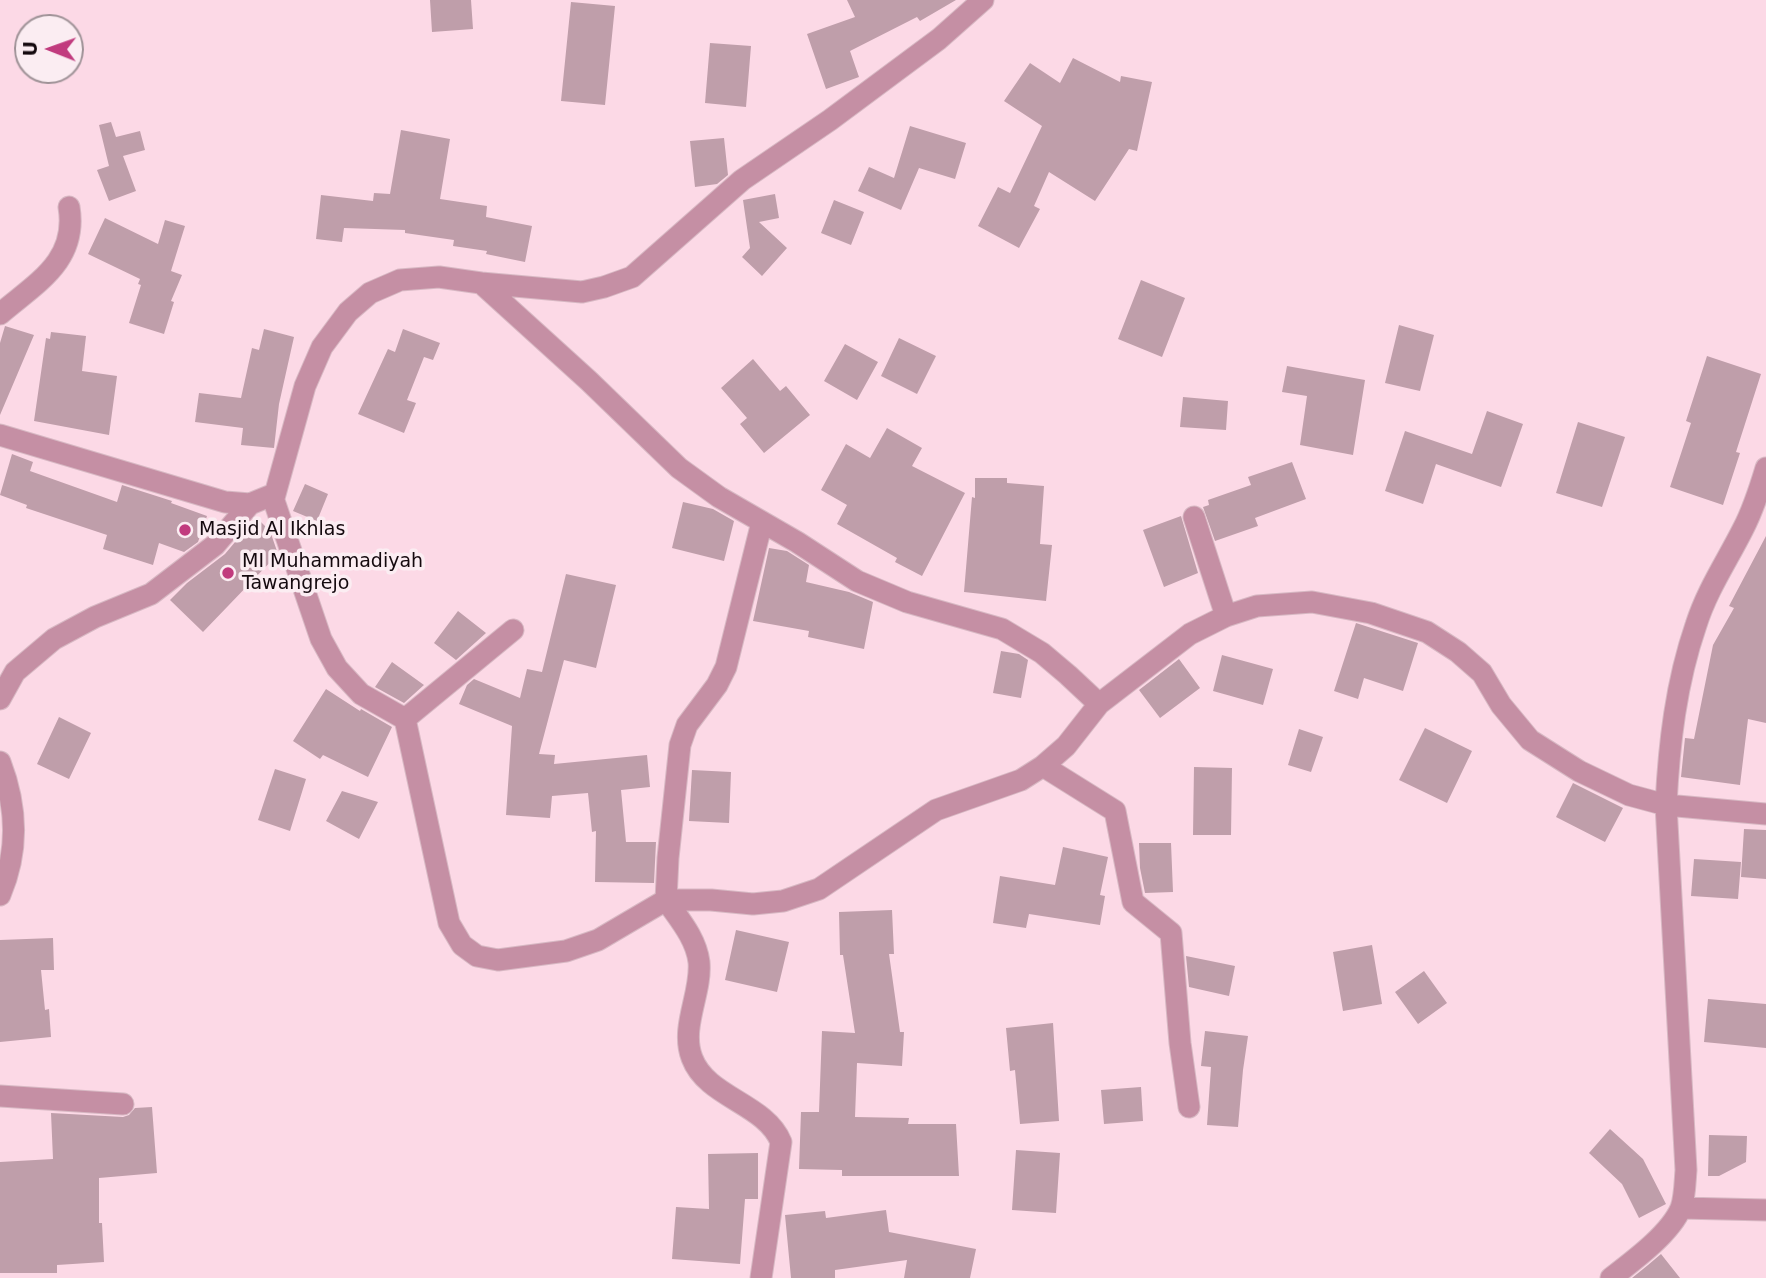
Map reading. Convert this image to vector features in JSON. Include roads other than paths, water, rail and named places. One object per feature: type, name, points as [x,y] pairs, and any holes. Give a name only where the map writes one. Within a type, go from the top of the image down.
[{"type":"street","points":[[0,435],[225,502],[250,504],[272,495],[274,498],[305,386],[322,347],[348,312],[370,293],[400,280],[439,277],[582,292],[632,277],[743,180],[939,39],[983,0]]},
{"type":"street","points":[[0,314],[53,268],[71,234],[69,207]]},
{"type":"street","points":[[481,283],[589,381],[679,468],[719,497],[797,541],[857,581],[906,602],[1002,629],[1042,653],[1099,704]]},
{"type":"street","points":[[1611,1278],[1662,1235],[1681,1208],[1686,1170],[1685,1121],[1666,805],[1669,749],[1683,671],[1696,624],[1716,577],[1745,526],[1766,468]]},
{"type":"street","points":[[272,495],[321,639],[337,668],[361,694],[405,719],[449,923],[462,944],[477,956],[498,960],[566,951],[598,940],[666,900],[753,904],[783,901],[819,889],[936,810],[1021,780],[1066,746],[1099,704],[1190,634],[1226,616],[1257,606],[1312,602],[1371,613],[1427,632],[1458,652],[1482,673],[1501,705],[1531,740],[1579,771],[1629,794],[1666,805],[1766,814]]},
{"type":"street","points":[[0,699],[15,673],[54,639],[95,617],[151,594],[215,545],[250,504]]},
{"type":"street","points":[[1195,517],[1226,616]]},
{"type":"street","points":[[761,1278],[781,1142],[777,1132],[706,1078],[692,1059],[688,1038],[699,961],[691,936],[666,900],[680,745],[687,725],[717,685],[726,667],[762,522]]},
{"type":"street","points":[[405,719],[513,630]]},
{"type":"street","points":[[0,762],[10,789],[15,836],[9,874],[0,895]]},
{"type":"street","points":[[1042,766],[1115,811],[1133,902],[1171,933],[1180,1043],[1189,1108]]},
{"type":"street","points":[[0,1096],[123,1104]]},
{"type":"street","points":[[1681,1208],[1766,1209]]},
{"type":"place","name":"Masjid Al Ikhlas","points":[[185,530]]},
{"type":"place","name":"MI Muhammadiyah Tawangrejo","points":[[228,573]]}]
